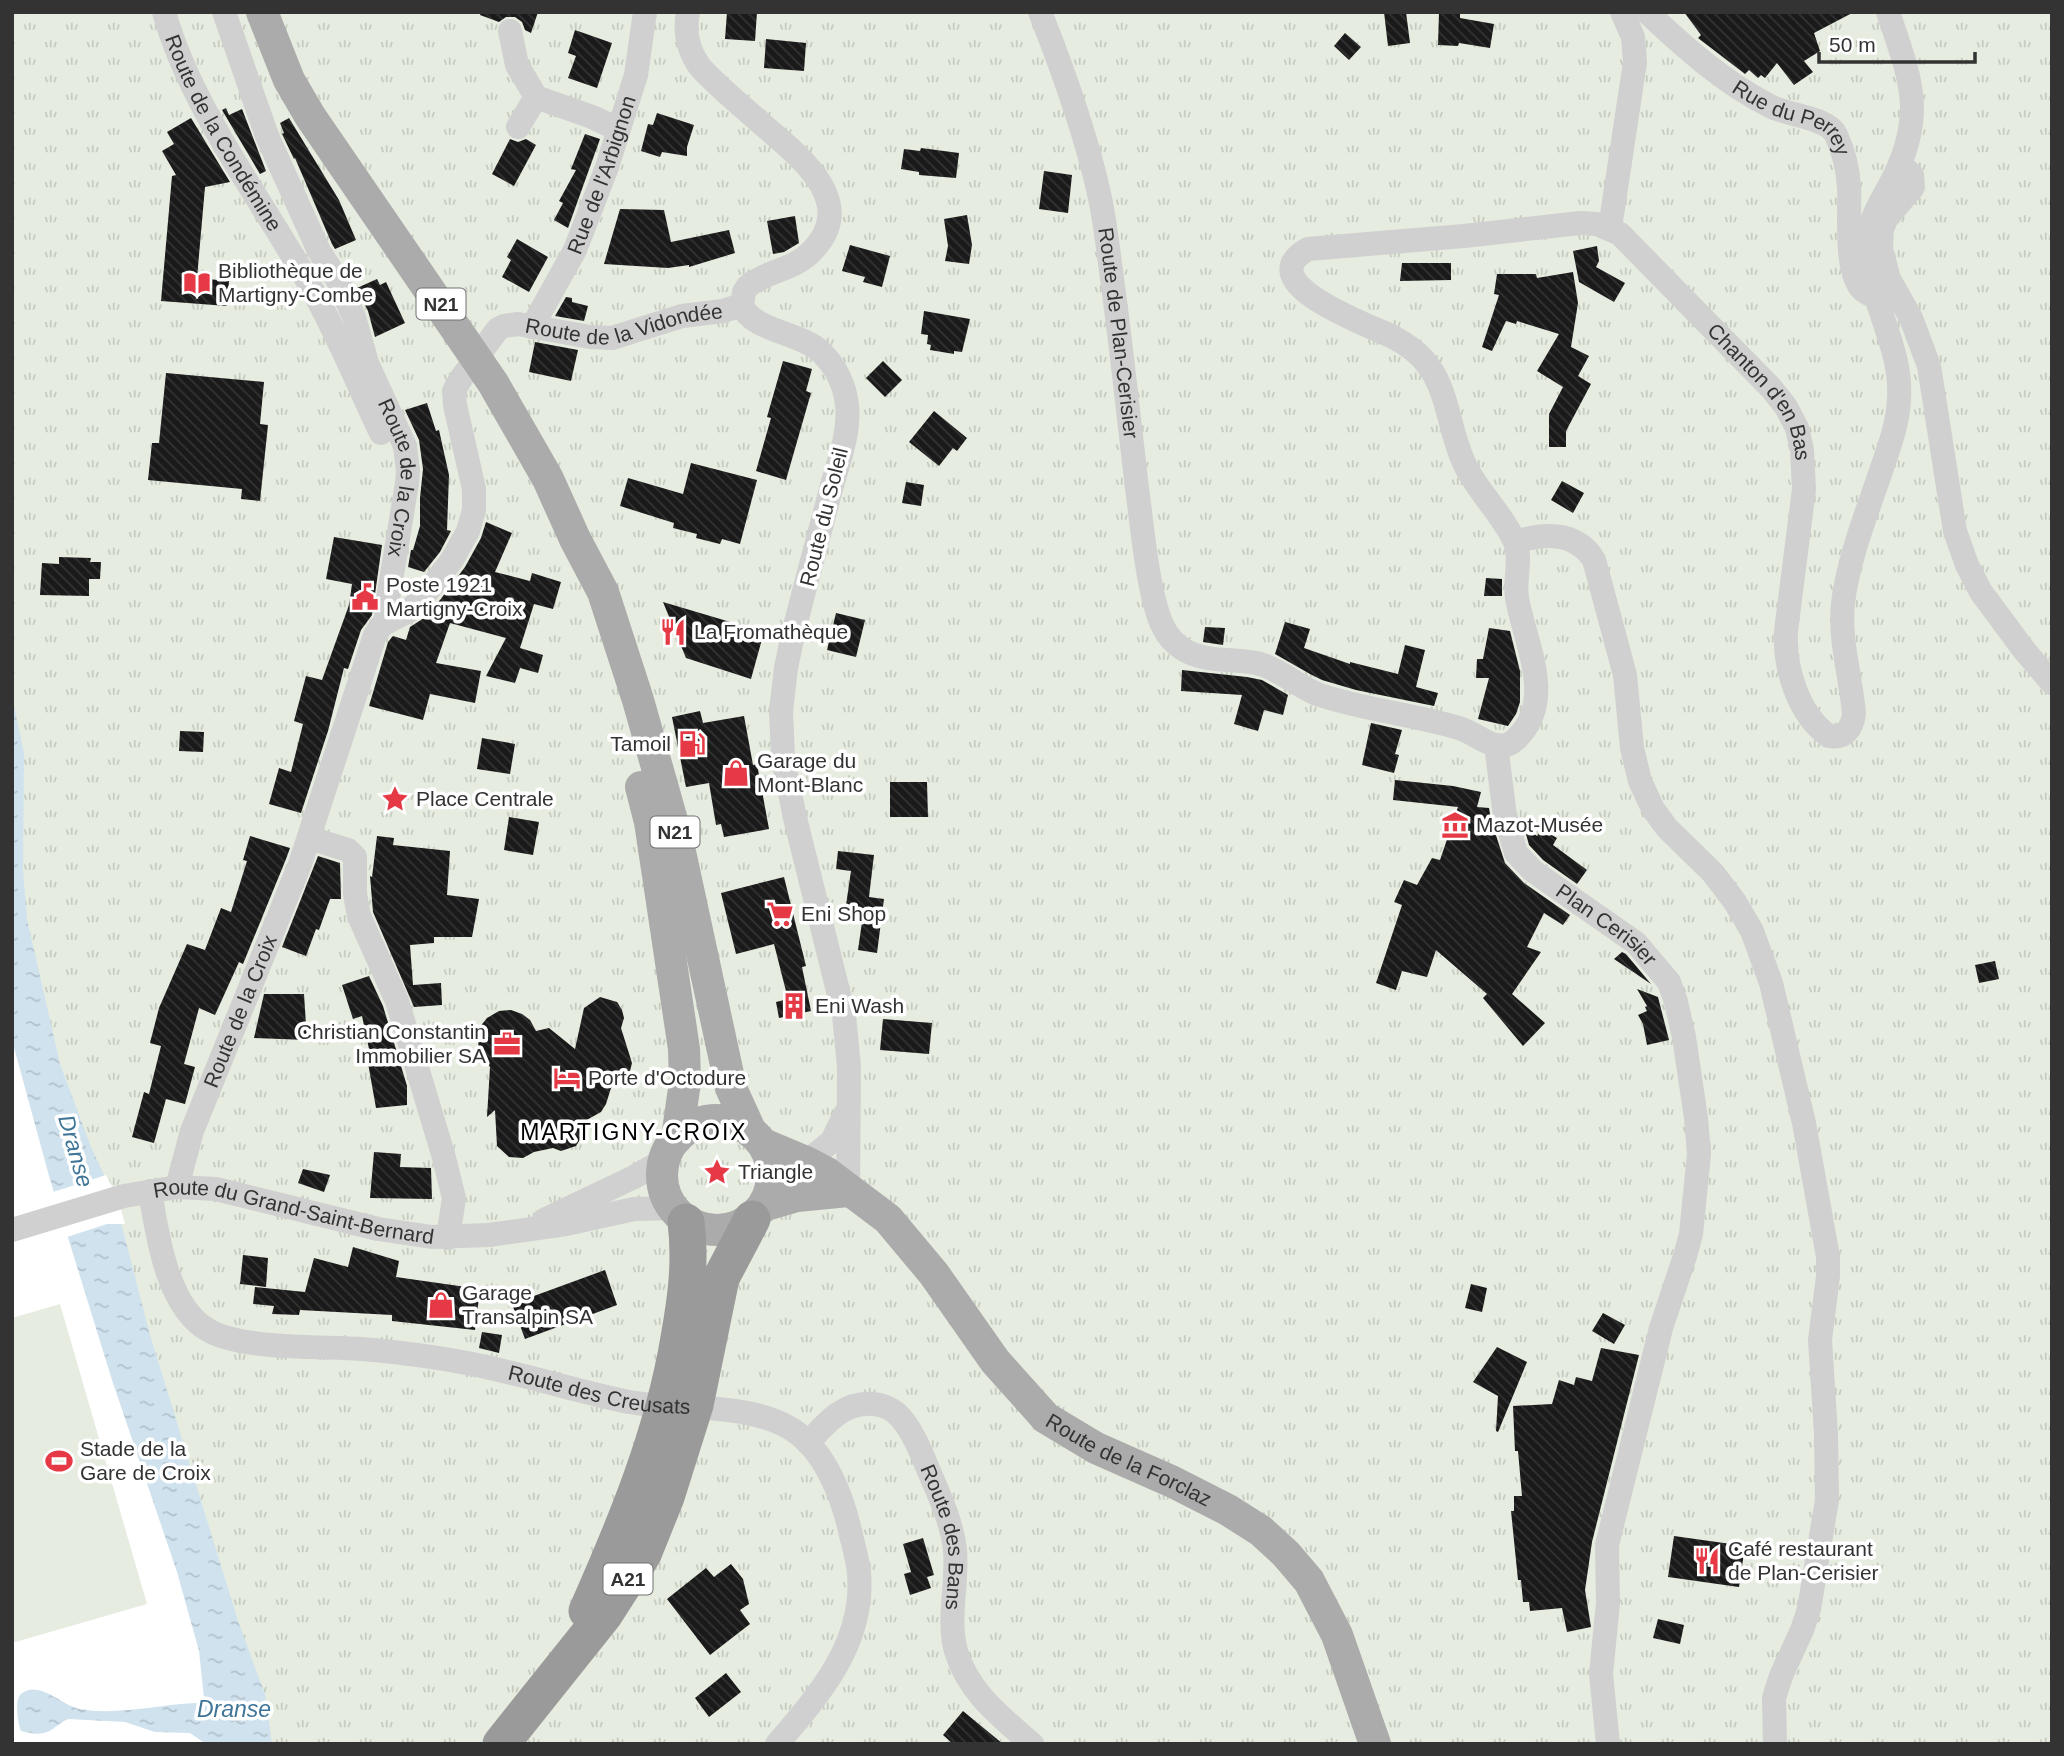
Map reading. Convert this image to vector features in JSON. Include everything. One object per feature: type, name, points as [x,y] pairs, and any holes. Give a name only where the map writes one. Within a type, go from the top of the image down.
[{"type":"highway","name":"A21","points":[[501,1744],[546,1689],[574,1640],[627,1519],[666,1450],[690,1361],[722,1278],[757,1213]]},
{"type":"highway","name":"A21","points":[[680,1215],[690,1260],[690,1361]]},
{"type":"main road","name":"N21","points":[[262,12],[289,80],[310,116],[493,383],[548,479],[603,592],[638,701],[681,853],[731,1088],[771,1163],[772,1180],[768,1198],[757,1213]]},
{"type":"main road","name":"N21","points":[[575,539],[581,584],[650,822],[684,1049],[684,1083],[662,1185],[680,1215]]},
{"type":"main road","points":[[671,1149],[695,1125],[713,1120],[732,1122],[757,1138]]},
{"type":"main road","name":"Route de la Forclaz","points":[[757,1138],[827,1173],[878,1211],[913,1247],[995,1362],[1046,1418],[1096,1448],[1228,1510],[1261,1531],[1298,1567],[1318,1596],[1338,1635],[1375,1744]]},
{"type":"main road","points":[[680,1215],[713,1230],[733,1228],[757,1213],[797,1196],[848,1191]]},
{"type":"street","name":"Route de la Condémine","points":[[164,12],[182,63],[224,143],[314,292],[387,445],[408,471]]},
{"type":"street","name":"Route de la Croix","points":[[177,1187],[192,1131],[309,838],[369,650],[379,628],[388,622],[386,611],[408,471],[405,446],[367,363],[354,317],[337,279],[319,251],[267,136],[224,12]]},
{"type":"street","name":"Rue de l'Arbignon","points":[[532,327],[580,237],[607,167],[636,75],[645,12]]},
{"type":"street","name":"Route de la Vidondée","points":[[388,622],[409,611],[433,585],[452,560],[472,521],[474,489],[454,398],[460,380],[492,334],[511,324],[611,338],[682,316],[723,311],[742,305],[744,292],[754,282],[795,264],[813,251],[825,231],[829,206],[826,194],[812,170],[716,84],[694,58],[687,38],[688,12]]},
{"type":"street","name":"Route de Plan-Cerisier","points":[[1040,12],[1076,115],[1100,200],[1153,599],[1163,629],[1175,643],[1196,656],[1235,659],[1264,666],[1304,689],[1321,695],[1358,706],[1456,727],[1503,744]]},
{"type":"street","points":[[1503,744],[1527,724],[1536,688],[1534,659],[1516,594],[1518,555],[1515,542],[1466,467],[1454,439],[1437,378],[1425,360],[1395,338],[1307,294],[1294,278],[1292,264],[1296,257],[1308,249],[1580,223],[1610,228],[1635,62],[1633,37],[1622,12]]},
{"type":"street","name":"Rue du Perrey","points":[[1647,12],[1703,61],[1750,94],[1772,107],[1826,124],[1833,130],[1848,174],[1854,279],[1860,290],[1870,296],[1877,295]]},
{"type":"street","name":"Chanton d'en Bas","points":[[1610,228],[1620,234],[1771,388],[1793,418],[1802,450],[1804,489],[1785,654],[1791,677],[1809,715],[1823,732],[1835,737],[1847,732],[1854,714],[1842,626],[1843,601],[1898,411],[1898,369],[1877,295],[1868,237],[1874,216],[1910,139],[1911,93],[1908,74],[1888,12]]},
{"type":"street","points":[[510,31],[517,65],[536,97],[618,128]]},
{"type":"street","points":[[518,127],[536,97]]},
{"type":"street","points":[[1900,164],[1912,175],[1913,187],[1886,219],[1880,238],[1881,249],[1889,279],[1914,325],[1929,366],[1955,531],[1967,565],[1981,592],[2024,650],[2052,682]]},
{"type":"street","name":"Route du Soleil","points":[[742,305],[744,312],[754,321],[799,338],[821,352],[838,375],[847,406],[843,442],[786,668],[781,711],[786,778],[844,1015],[849,1067],[848,1191]]},
{"type":"street","points":[[1515,542],[1533,536],[1568,538],[1585,548],[1594,560],[1625,675],[1632,748],[1640,781],[1660,820],[1713,873],[1735,902],[1752,932],[1771,984],[1804,1123],[1828,1257],[1819,1340],[1826,1434],[1827,1500],[1809,1609],[1774,1698],[1775,1744]]},
{"type":"street","name":"Plan Cerisier","points":[[1503,744],[1505,816],[1516,853],[1533,871],[1627,935],[1648,955],[1669,982],[1682,1026],[1696,1118],[1699,1154],[1690,1234],[1661,1328],[1607,1545],[1608,1603],[1601,1662],[1608,1744]]},
{"type":"street","points":[[309,838],[348,850],[355,857],[355,894],[359,916],[397,1001],[443,1154],[454,1198],[457,1237]]},
{"type":"street","name":"Route du Soleil","points":[[806,1162],[832,1141],[847,1110]]},
{"type":"street","points":[[521,1230],[620,1184],[671,1149]]},
{"type":"street","name":"Route du Grand-Saint-Bernard","points":[[12,1230],[124,1196],[177,1187],[216,1189],[416,1236],[457,1237],[521,1230],[587,1220],[634,1209],[680,1215]]},
{"type":"street","name":"Route des Creusats","points":[[149,1191],[164,1257],[178,1299],[196,1323],[223,1337],[252,1343],[321,1346],[435,1357],[634,1403],[743,1413],[776,1422],[808,1443],[830,1475],[844,1508],[859,1572],[860,1592],[852,1631],[837,1667],[814,1701],[777,1744]]},
{"type":"street","name":"Route des Bans","points":[[808,1443],[824,1424],[849,1406],[877,1404],[887,1407],[901,1418],[942,1500],[952,1534],[956,1569],[954,1640],[964,1672],[990,1706],[1032,1744]]},
{"type":"green space","points":[[12,12],[2052,12],[2052,1744],[236,1744],[12,948]]},
{"type":"green space","name":"Stade de la Gare de Croix","points":[[60,1304],[147,1604],[12,1643],[12,1318]]},
{"type":"water","name":"Dranse","points":[[12,697],[24,753],[23,870],[27,919],[60,1064],[91,1147],[115,1199],[150,1335],[238,1621],[265,1694],[272,1744],[206,1744],[190,1733],[155,1732],[125,1722],[69,1719],[50,1731],[38,1734],[21,1731],[20,1728],[18,1701],[21,1694],[28,1690],[43,1691],[73,1707],[95,1711],[198,1703],[204,1698],[199,1651],[177,1572],[112,1380],[49,1176],[12,1040]]},
{"type":"pier","points":[[106,1175],[118,1198],[125,1224],[107,1224],[64,1238],[50,1193]]},
{"type":"building","points":[[481,12],[538,12],[531,33],[525,30],[522,22],[515,17],[506,17],[499,22],[480,15]]},
{"type":"building","points":[[727,12],[757,12],[755,41],[725,39]]},
{"type":"building","points":[[1384,12],[1406,12],[1410,43],[1388,46]]},
{"type":"building","points":[[1439,12],[1460,13],[1460,18],[1494,24],[1490,48],[1459,43],[1458,46],[1438,45]]},
{"type":"building","points":[[1684,12],[1854,12],[1814,33],[1820,51],[1804,61],[1813,72],[1794,85],[1777,63],[1765,78],[1761,75],[1758,78],[1749,70],[1745,74],[1698,38],[1701,35]]},
{"type":"building","points":[[575,30],[612,43],[597,88],[568,78],[576,56],[568,53]]},
{"type":"building","points":[[1345,33],[1361,47],[1349,60],[1334,46]]},
{"type":"building","points":[[766,39],[806,43],[804,71],[764,68]]},
{"type":"building","points":[[226,108],[229,115],[242,109],[266,171],[260,174],[222,110]]},
{"type":"building","points":[[657,113],[694,125],[687,156],[662,152],[660,157],[641,151],[648,124],[653,125]]},
{"type":"building","points":[[191,118],[230,182],[205,187],[197,278],[229,281],[227,306],[161,301],[172,176],[176,175],[162,151],[174,144],[167,132]]},
{"type":"building","points":[[289,118],[339,200],[356,240],[335,249],[332,244],[282,134],[284,133],[280,123]]},
{"type":"building","points":[[585,134],[600,139],[568,228],[554,220],[563,203],[559,201],[576,170],[571,169]]},
{"type":"building","points":[[510,139],[518,142],[526,139],[536,145],[514,186],[492,174]]},
{"type":"building","points":[[921,148],[959,153],[956,178],[919,175],[919,172],[901,169],[904,149],[920,151]]},
{"type":"building","points":[[1044,171],[1072,175],[1068,213],[1039,209]]},
{"type":"building","points":[[620,209],[664,210],[671,242],[729,230],[735,253],[689,267],[604,264]]},
{"type":"building","points":[[967,215],[972,245],[969,264],[945,261],[948,246],[944,219]]},
{"type":"building","points":[[795,216],[799,243],[784,252],[773,254],[767,221]]},
{"type":"building","points":[[517,239],[548,257],[529,292],[502,277],[511,260],[507,257]]},
{"type":"building","points":[[850,245],[890,256],[882,287],[863,282],[865,277],[842,271]]},
{"type":"building","points":[[1597,246],[1599,261],[1596,267],[1625,283],[1614,302],[1579,282],[1573,251]]},
{"type":"building","points":[[1402,263],[1451,263],[1451,280],[1400,281]]},
{"type":"building","points":[[1573,272],[1578,303],[1571,347],[1589,356],[1578,376],[1591,384],[1566,431],[1566,447],[1549,447],[1549,414],[1563,387],[1537,371],[1559,334],[1517,321],[1516,324],[1506,321],[1492,351],[1482,347],[1499,295],[1494,294],[1497,274],[1536,274],[1537,278]]},
{"type":"building","points":[[377,279],[380,285],[386,282],[405,323],[375,337],[368,311],[357,288]]},
{"type":"building","points":[[566,297],[572,298],[572,302],[588,306],[584,321],[555,316]]},
{"type":"building","points":[[924,311],[970,319],[962,352],[954,351],[954,354],[930,350],[931,345],[927,344],[928,335],[921,334]]},
{"type":"building","points":[[535,342],[578,350],[571,381],[529,372]]},
{"type":"building","points":[[783,361],[812,369],[806,391],[811,393],[786,480],[756,471],[771,418],[767,417]]},
{"type":"building","points":[[883,361],[902,380],[885,397],[866,378]]},
{"type":"building","points":[[166,373],[264,382],[260,424],[268,425],[260,501],[241,499],[242,489],[148,480],[152,443],[159,443]]},
{"type":"building","points":[[427,403],[436,431],[439,430],[449,475],[447,530],[451,531],[440,552],[424,572],[408,567],[420,526],[423,469],[419,440],[405,410]]},
{"type":"building","points":[[934,411],[967,438],[957,451],[953,448],[939,466],[909,442]]},
{"type":"building","points":[[691,463],[757,480],[740,544],[722,539],[720,544],[696,538],[697,534],[673,528],[674,523],[620,506],[628,478],[683,494]]},
{"type":"building","points":[[1562,481],[1584,493],[1573,513],[1551,500]]},
{"type":"building","points":[[906,482],[924,485],[921,506],[902,503]]},
{"type":"building","points":[[486,522],[512,533],[495,572],[530,581],[532,573],[561,582],[553,609],[534,604],[520,648],[543,655],[538,673],[520,668],[515,683],[486,676],[506,638],[450,623],[436,663],[481,671],[475,703],[430,694],[423,720],[369,706],[388,642],[393,636],[406,640],[410,627],[424,618],[440,600],[465,567],[481,538]]},
{"type":"building","points":[[334,537],[382,545],[372,615],[361,630],[348,669],[344,668],[328,731],[301,813],[269,804],[279,768],[291,772],[303,724],[294,721],[306,676],[322,680],[349,605],[352,584],[326,579]]},
{"type":"building","points":[[59,557],[91,558],[90,562],[101,562],[100,579],[89,579],[89,596],[40,595],[42,563],[59,564]]},
{"type":"building","points":[[1486,578],[1502,579],[1502,596],[1484,596]]},
{"type":"building","points":[[663,602],[764,632],[751,679],[686,658]]},
{"type":"building","points":[[836,613],[865,620],[856,657],[827,650]]},
{"type":"building","points":[[1285,622],[1310,629],[1304,648],[1350,664],[1398,674],[1405,645],[1425,650],[1416,687],[1438,693],[1434,706],[1356,690],[1310,674],[1275,654]]},
{"type":"building","points":[[1205,627],[1225,628],[1223,645],[1203,642]]},
{"type":"building","points":[[1489,628],[1510,631],[1520,671],[1520,702],[1508,726],[1478,719],[1489,678],[1476,678],[1477,659],[1483,659]]},
{"type":"building","points":[[1182,670],[1262,680],[1288,695],[1283,715],[1264,710],[1258,731],[1234,724],[1242,695],[1181,691]]},
{"type":"building","name":"Garage du Mont-Blanc","points":[[700,711],[703,723],[744,716],[753,765],[757,764],[769,829],[724,837],[721,824],[716,825],[709,783],[686,787],[672,717]]},
{"type":"building","points":[[1371,723],[1402,730],[1395,754],[1399,755],[1394,773],[1362,765]]},
{"type":"building","points":[[180,731],[204,732],[203,752],[179,751]]},
{"type":"building","points":[[482,738],[515,744],[510,774],[477,769]]},
{"type":"building","points":[[1395,780],[1481,792],[1477,807],[1489,808],[1505,863],[1524,883],[1570,915],[1563,925],[1544,913],[1527,947],[1541,952],[1512,994],[1545,1023],[1523,1046],[1483,998],[1487,994],[1436,950],[1427,977],[1402,971],[1396,990],[1376,983],[1402,905],[1394,902],[1404,880],[1417,885],[1432,858],[1440,860],[1458,807],[1393,800]]},
{"type":"building","points":[[890,782],[927,782],[928,817],[890,817]]},
{"type":"building","points":[[509,817],[539,822],[533,855],[504,850]]},
{"type":"building","points":[[1542,829],[1557,838],[1553,845],[1587,870],[1577,884],[1543,860],[1529,845],[1526,834],[1530,831],[1537,836]]},
{"type":"building","points":[[250,836],[290,848],[286,859],[243,964],[239,962],[215,1015],[199,1008],[184,1064],[195,1067],[185,1104],[166,1099],[154,1143],[132,1137],[144,1092],[149,1094],[161,1046],[150,1043],[159,1008],[187,944],[205,950],[221,908],[231,912],[247,861],[243,860]]},
{"type":"building","points":[[377,836],[394,838],[393,845],[450,851],[447,895],[479,899],[472,937],[434,937],[434,943],[410,945],[413,985],[441,983],[442,1005],[414,1007],[373,912],[370,876],[372,877]]},
{"type":"building","points":[[838,851],[874,855],[869,897],[884,899],[877,953],[858,950],[863,915],[845,912],[851,871],[836,869]]},
{"type":"building","points":[[318,856],[340,863],[341,899],[330,899],[306,956],[282,947]]},
{"type":"building","points":[[784,877],[806,966],[802,967],[811,1011],[779,1018],[776,1002],[788,999],[774,944],[736,954],[721,893]]},
{"type":"building","points":[[1622,952],[1626,954],[1651,984],[1614,959]]},
{"type":"building","points":[[1995,961],[1999,979],[1979,983],[1975,965]]},
{"type":"building","points":[[369,976],[383,1006],[407,1086],[407,1105],[376,1108],[368,1063],[372,1063],[362,1016],[353,1019],[342,985]]},
{"type":"building","points":[[1637,989],[1658,997],[1669,1040],[1647,1045],[1643,1024],[1638,1015],[1647,1011],[1647,1006]]},
{"type":"building","points":[[264,994],[304,994],[307,1040],[254,1038]]},
{"type":"building","name":"Porte d'Octodure","points":[[600,997],[617,1002],[622,1010],[624,1018],[621,1028],[632,1063],[630,1071],[611,1088],[601,1112],[583,1122],[584,1133],[576,1146],[561,1151],[553,1148],[534,1152],[523,1158],[509,1157],[497,1146],[495,1110],[487,1117],[490,1067],[478,1051],[479,1028],[487,1018],[499,1011],[511,1010],[530,1020],[536,1031],[549,1028],[575,1049],[584,1008]]},
{"type":"building","points":[[883,1019],[932,1023],[929,1054],[880,1050]]},
{"type":"building","points":[[374,1152],[401,1154],[400,1167],[431,1168],[432,1199],[370,1198]]},
{"type":"building","points":[[303,1169],[330,1175],[324,1192],[298,1183]]},
{"type":"building","points":[[353,1247],[399,1261],[396,1277],[480,1289],[475,1330],[392,1321],[392,1315],[300,1310],[299,1315],[272,1314],[274,1306],[253,1304],[255,1287],[305,1292],[314,1258],[348,1267]]},
{"type":"building","points":[[243,1255],[268,1258],[266,1287],[240,1284]]},
{"type":"building","points":[[605,1270],[617,1305],[525,1339],[512,1304]]},
{"type":"building","points":[[1471,1284],[1487,1288],[1482,1312],[1465,1308]]},
{"type":"building","points":[[1603,1313],[1625,1325],[1614,1344],[1592,1331]]},
{"type":"building","points":[[482,1332],[502,1335],[499,1353],[479,1348]]},
{"type":"building","points":[[1497,1347],[1527,1362],[1498,1432],[1498,1396],[1473,1382]]},
{"type":"building","points":[[1601,1348],[1639,1355],[1592,1542],[1585,1590],[1591,1627],[1567,1632],[1562,1608],[1530,1611],[1529,1602],[1523,1602],[1511,1511],[1514,1511],[1514,1496],[1522,1496],[1518,1451],[1515,1451],[1513,1406],[1552,1404],[1559,1380],[1574,1385],[1576,1377],[1592,1381]]},
{"type":"building","name":"Café restaurant de Plan-Cerisier","points":[[1674,1536],[1745,1546],[1739,1587],[1668,1577]]},
{"type":"building","points":[[923,1538],[934,1575],[927,1577],[931,1588],[910,1595],[904,1574],[911,1572],[903,1544]]},
{"type":"building","points":[[731,1564],[743,1579],[749,1604],[740,1610],[750,1624],[710,1655],[667,1599],[706,1568],[714,1577]]},
{"type":"building","points":[[1658,1619],[1684,1625],[1680,1644],[1653,1638]]},
{"type":"building","points":[[726,1673],[741,1692],[709,1717],[695,1698]]},
{"type":"building","points":[[963,1711],[1003,1744],[953,1744],[943,1735]]},
{"type":"place","name":"Bibliothèque de Martigny-Combe","points":[[197,283]]},
{"type":"place","name":"Poste 1921 Martigny-Croix","points":[[365,597]]},
{"type":"place","name":"La Fromathèque","points":[[673,632]]},
{"type":"place","name":"Tamoil","points":[[692,744]]},
{"type":"place","name":"Garage du Mont-Blanc","points":[[736,773]]},
{"type":"place","name":"Place Centrale","points":[[395,799]]},
{"type":"place","name":"Mazot-Musée","points":[[1455,825]]},
{"type":"place","name":"Eni Shop","points":[[780,914]]},
{"type":"place","name":"Eni Wash","points":[[794,1006]]},
{"type":"place","name":"Christian Constantin Immobilier SA","points":[[507,1044]]},
{"type":"place","name":"Porte d'Octodure","points":[[567,1078]]},
{"type":"place","name":"Triangle","points":[[717,1172]]},
{"type":"place","name":"Garage Transalpin SA","points":[[441,1305]]},
{"type":"place","name":"Stade de la Gare de Croix","points":[[59,1461]]},
{"type":"place","name":"Café restaurant de Plan-Cerisier","points":[[1707,1561]]},
{"type":"district","name":"MARTIGNY-CROIX","points":[[634,1132]]}]
